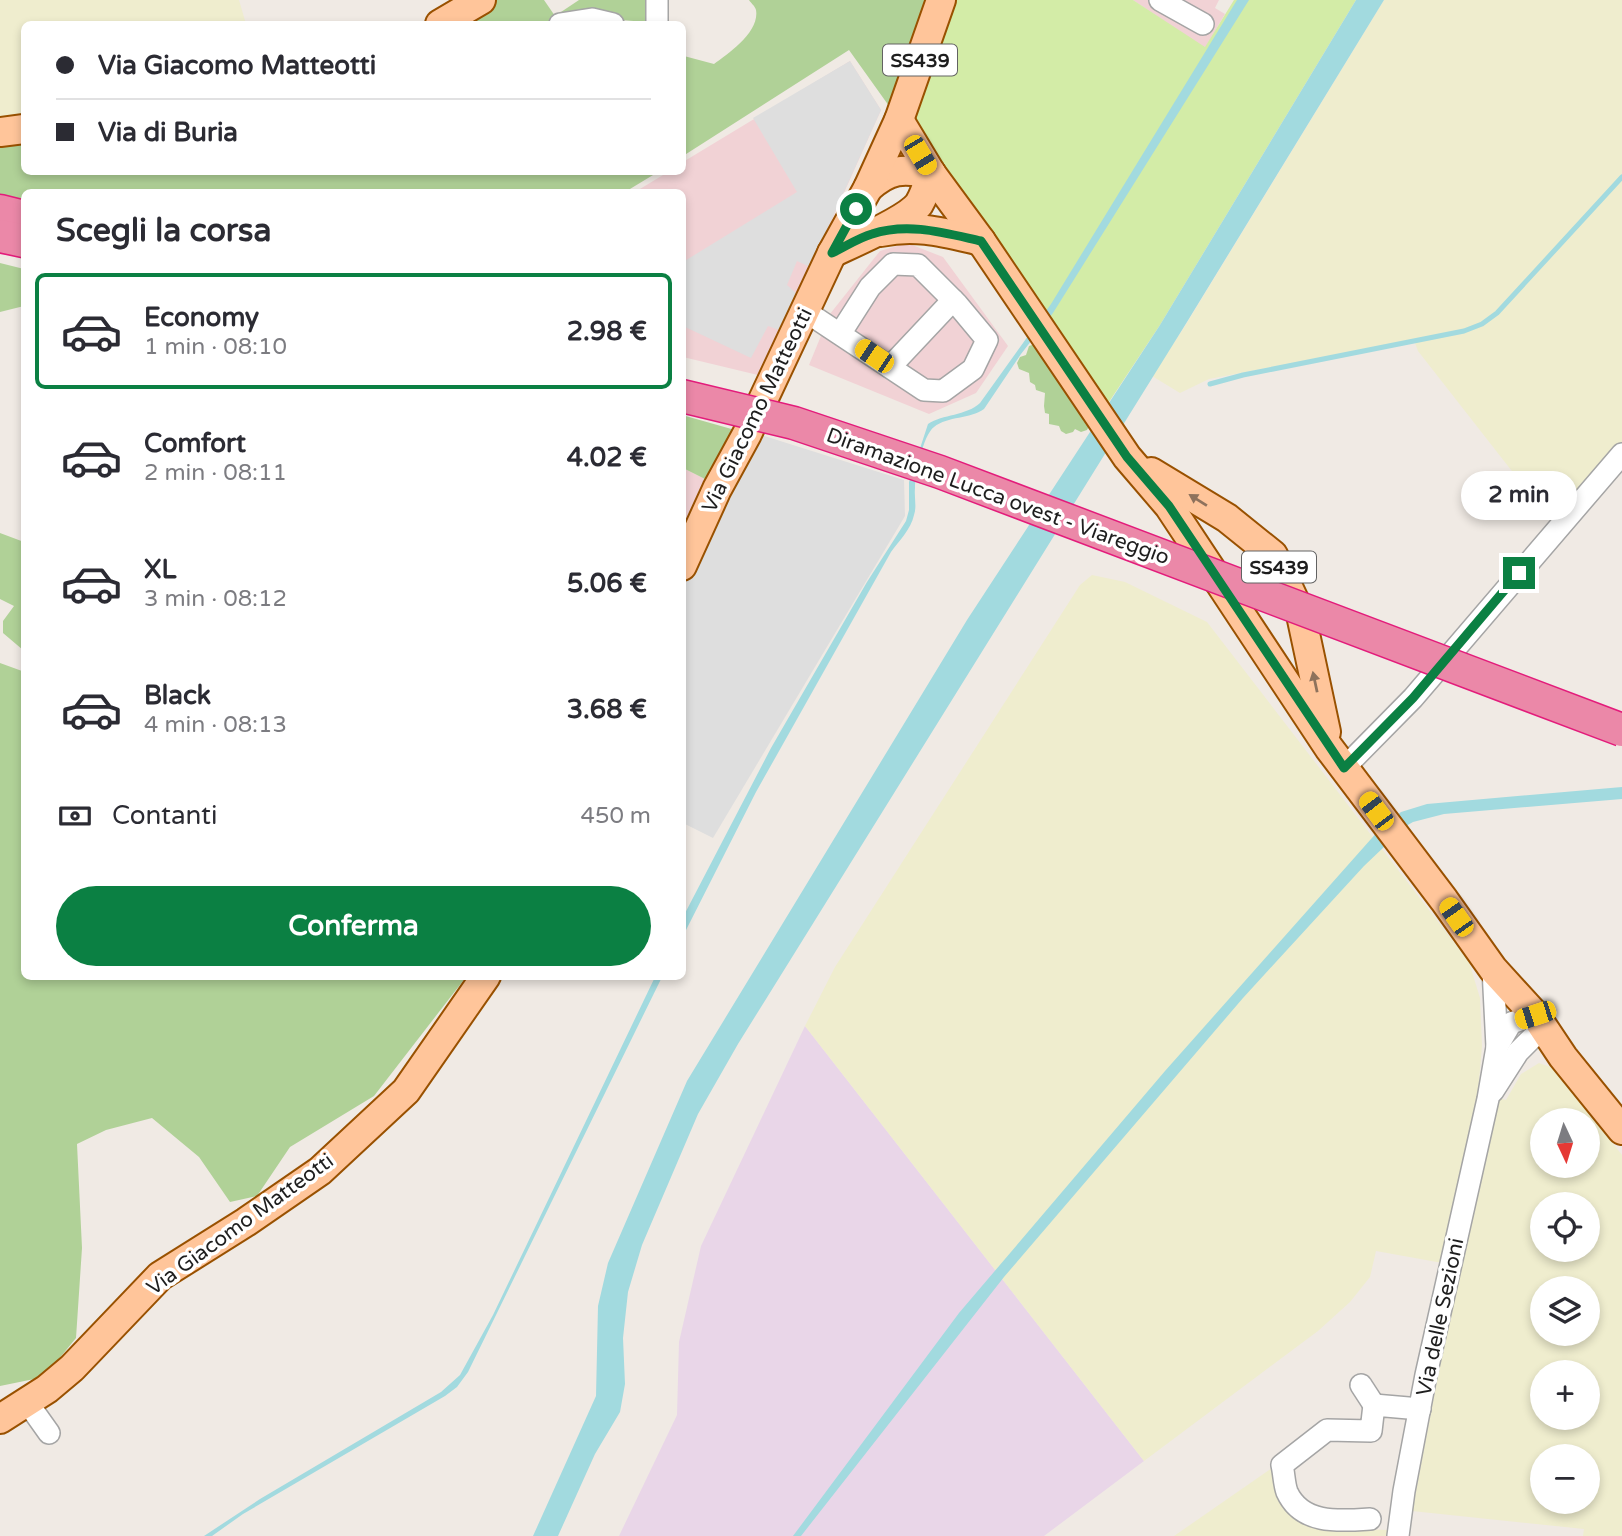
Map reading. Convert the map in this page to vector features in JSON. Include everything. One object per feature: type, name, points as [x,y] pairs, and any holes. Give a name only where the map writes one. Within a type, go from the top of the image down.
[{"type":"highway","points":[[0,211],[21,216]]},
{"type":"highway","points":[[0,236],[21,241]]},
{"type":"highway","name":"Diramazione Lucca ovest - Viareggio","points":[[686,375],[796,402],[946,451],[1622,708]]},
{"type":"highway","name":"Diramazione Lucca ovest - Viareggio","points":[[686,397],[794,423],[940,472],[1622,730]]},
{"type":"main road","points":[[445,21],[481,0]]},
{"type":"main road","name":"SS439","points":[[941,0],[899,120],[930,173],[981,241],[1127,457],[1169,506],[1337,758],[1493,969],[1539,1021],[1563,1056],[1622,1130]]},
{"type":"main road","name":"Via Giacomo Matteotti","points":[[686,557],[899,120]]},
{"type":"main road","points":[[0,132],[21,129]]},
{"type":"main road","points":[[832,253],[871,234],[917,206],[925,193],[930,173],[905,169],[883,174],[868,188]]},
{"type":"main road","points":[[871,234],[902,228],[938,231],[981,241]]},
{"type":"main road","name":"SS439","points":[[1127,457],[1227,518],[1273,555],[1301,615],[1337,758]]},
{"type":"main road","name":"Via Giacomo Matteotti","points":[[0,1419],[72,1368],[160,1276],[320,1171],[406,1091],[484,980]]},
{"type":"street","points":[[657,0],[657,21]]},
{"type":"street","points":[[1160,0],[1203,24]]},
{"type":"street","points":[[579,21],[600,21]]},
{"type":"street","points":[[805,312],[924,390],[943,391],[973,369],[987,341],[953,300],[918,265],[893,264],[870,287],[840,334]]},
{"type":"street","points":[[890,367],[953,300]]},
{"type":"street","points":[[1337,758],[1413,698],[1622,454]]},
{"type":"street","name":"Via delle Sezioni","points":[[1398,1536],[1420,1409],[1488,1099],[1497,1046],[1493,969]]},
{"type":"street","points":[[1497,1046],[1511,1023],[1539,1021]]},
{"type":"street","name":"Via delle Sezioni","points":[[1488,1099],[1539,1021]]},
{"type":"street","points":[[1518,1052],[1539,1047],[1563,1056]]},
{"type":"street","points":[[1361,1385],[1374,1405],[1371,1431],[1327,1430],[1282,1465],[1287,1491],[1298,1507],[1316,1518],[1333,1521],[1370,1519]]},
{"type":"street","points":[[27,1402],[49,1433]]},
{"type":"street","points":[[1374,1405],[1420,1409]]},
{"type":"shaded area","points":[[0,0],[239,0],[245,21],[21,21],[21,129],[0,132]]},
{"type":"shaded area","points":[[1133,0],[1219,0],[1215,8],[1225,14],[1205,48]]},
{"type":"shaded area","points":[[1384,0],[1622,0],[1622,452],[1561,523],[1515,475],[1418,351],[1414,340],[1209,379],[1180,393],[1152,376]]},
{"type":"shaded area","points":[[850,61],[881,110],[762,376],[686,358],[686,189],[640,189],[663,175],[686,175],[686,160]]},
{"type":"shaded area","points":[[850,61],[881,110],[810,267],[797,261],[787,285],[798,295],[782,331],[768,326],[751,358],[686,327],[686,260],[797,192],[753,118]]},
{"type":"shaded area","points":[[907,243],[943,257],[1008,346],[976,393],[929,414],[809,365],[830,314],[880,251]]},
{"type":"shaded area","points":[[752,432],[904,480],[905,516],[713,838],[686,824],[686,568]]},
{"type":"shaded area","points":[[686,470],[717,485],[686,552]]},
{"type":"shaded area","points":[[1092,575],[1125,582],[1207,622],[1469,962],[1480,998],[1482,1046],[1478,1093],[1506,1100],[1521,1074],[1539,1063],[1553,1068],[1585,1108],[1530,1108],[1530,1178],[1600,1178],[1600,1127],[1622,1155],[1622,1536],[1583,1536],[1584,1529],[1412,1511],[1459,1266],[1376,1251],[1370,1277],[1350,1302],[1318,1331],[1144,1461],[805,1026],[835,967],[1080,585]]},
{"type":"shaded area","points":[[805,1026],[1144,1461],[1044,1536],[619,1536],[677,1415],[679,1342],[701,1246]]},
{"type":"shaded area","points":[[1275,1466],[1317,1528],[1389,1530],[1388,1536],[1174,1536]]},
{"type":"green space","points":[[481,0],[544,0],[555,16],[579,0],[648,0],[645,21],[445,21]]},
{"type":"green space","points":[[749,0],[941,0],[899,120],[849,50],[686,154],[686,57],[714,64],[748,34],[756,18],[755,9]]},
{"type":"green space","points":[[941,0],[1133,0],[1205,47],[1234,0],[1356,0],[1160,325],[1099,417],[899,121]]},
{"type":"green space","points":[[21,129],[21,175],[653,175],[630,189],[21,189],[21,202],[0,197],[0,132]]},
{"type":"green space","points":[[0,263],[21,268],[21,307],[0,312]]},
{"type":"green space","points":[[1035,344],[1090,424],[1087,430],[1081,432],[1075,429],[1066,434],[1059,426],[1049,424],[1049,414],[1045,413],[1044,406],[1045,393],[1036,390],[1035,385],[1030,382],[1029,373],[1019,369],[1017,363],[1020,357],[1026,355],[1029,346]]},
{"type":"green space","points":[[686,416],[735,430],[717,459],[717,485],[686,470]]},
{"type":"green space","points":[[0,533],[21,541],[21,648],[3,633],[3,621],[14,606],[0,599]]},
{"type":"green space","points":[[0,663],[21,671],[21,980],[464,980],[374,1096],[290,1147],[257,1196],[230,1202],[199,1157],[152,1118],[106,1130],[77,1144],[82,1248],[76,1338],[44,1377],[0,1386]]},
{"type":"water","points":[[1237,0],[1249,0],[1053,313],[984,409],[940,423],[930,431],[918,465],[915,512],[910,525],[891,552],[756,792],[686,930],[686,911],[771,748],[867,582],[906,521],[909,510],[909,482],[928,424],[980,403],[1051,304]]},
{"type":"water","points":[[1356,0],[1384,0],[738,1044],[698,1114],[642,1245],[628,1292],[623,1338],[625,1384],[620,1412],[595,1454],[558,1536],[533,1536],[596,1396],[598,1306],[608,1263],[687,1081],[967,620],[1160,325]]},
{"type":"water","points":[[1622,787],[1622,799],[1444,814],[1406,826],[1364,866],[1243,998],[1004,1277],[801,1536],[793,1536],[959,1313],[1165,1071],[1379,830],[1401,812],[1427,804]]},
{"type":"water","points":[[654,980],[661,980],[468,1372],[457,1387],[243,1514],[212,1536],[204,1536],[260,1499],[441,1392],[460,1375],[493,1315]]},
{"type":"waterway","points":[[1210,384],[1464,331],[1482,324],[1497,313],[1622,177]]},
{"type":"route","points":[[856,209],[832,253],[871,234],[902,228],[938,231],[981,241],[1127,457],[1169,506],[1344,768],[1413,698],[1519,573]]}]
